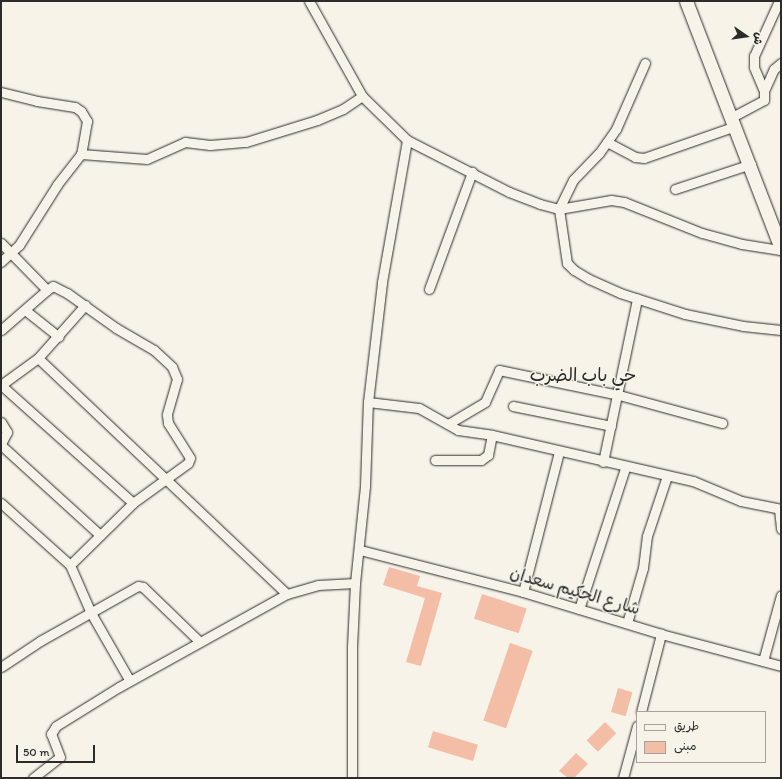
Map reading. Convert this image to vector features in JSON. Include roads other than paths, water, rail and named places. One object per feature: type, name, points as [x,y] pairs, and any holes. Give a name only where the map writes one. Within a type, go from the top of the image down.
[{"type":"main road","points":[[686,1],[751,164],[781,249]]},
{"type":"street","points":[[309,1],[362,96],[407,140],[509,192],[559,209],[611,200],[624,202],[702,233],[742,244],[781,249]]},
{"type":"street","points":[[764,90],[754,67],[754,56],[779,1]]},
{"type":"street","points":[[645,63],[619,123],[607,142],[573,180],[559,209],[567,263],[574,270],[637,299],[708,320],[781,330]]},
{"type":"street","points":[[607,142],[635,157],[644,158],[734,122],[762,102],[764,90],[774,69],[781,63]]},
{"type":"street","points":[[1,92],[37,101],[75,106],[81,110],[87,121],[81,154],[57,185],[13,253],[1,262]]},
{"type":"street","points":[[81,154],[148,159],[185,142],[210,145],[246,142],[316,120],[342,109],[362,96]]},
{"type":"street","points":[[352,778],[352,647],[355,582],[360,550],[368,402],[382,282],[407,140]]},
{"type":"street","points":[[675,189],[751,164]]},
{"type":"street","points":[[429,289],[472,172]]},
{"type":"street","points":[[1,243],[13,253],[46,290]]},
{"type":"street","points":[[1,330],[46,290],[53,286],[85,305],[116,328],[154,350],[176,373],[176,385],[167,415],[168,423],[190,458],[188,463],[133,503],[70,565]]},
{"type":"street","points":[[602,462],[619,395],[637,299]]},
{"type":"street","points":[[85,305],[38,358],[1,385],[133,503]]},
{"type":"street","points":[[25,310],[58,337]]},
{"type":"street","points":[[38,358],[164,480],[287,594]]},
{"type":"street","points":[[448,424],[485,402],[499,370],[619,395],[722,423]]},
{"type":"street","points":[[368,402],[419,408],[458,430],[492,435],[625,468],[692,481],[741,501],[780,509],[781,529]]},
{"type":"street","points":[[513,406],[611,426]]},
{"type":"street","points":[[1,422],[7,432],[1,445],[100,536]]},
{"type":"street","points":[[435,460],[481,460],[488,454],[492,435]]},
{"type":"street","points":[[523,592],[559,452]]},
{"type":"street","points":[[579,609],[625,468]]},
{"type":"street","points":[[627,623],[643,568],[651,523],[667,476]]},
{"type":"street","points":[[1,503],[70,565],[91,614],[130,681]]},
{"type":"street","name":"شارع الحكيم سعدان","points":[[360,550],[523,592],[661,634],[781,666]]},
{"type":"street","points":[[33,778],[60,757],[51,734],[56,726],[130,681],[287,594],[318,585],[355,582]]},
{"type":"street","points":[[1,667],[34,644],[91,614],[132,587],[141,586],[200,642]]},
{"type":"street","points":[[763,661],[781,595]]},
{"type":"street","points":[[641,711],[661,634]]},
{"type":"street","points":[[623,778],[636,730]]},
{"type":"district","name":"حي باب الضرب","points":[[583,375]]}]
